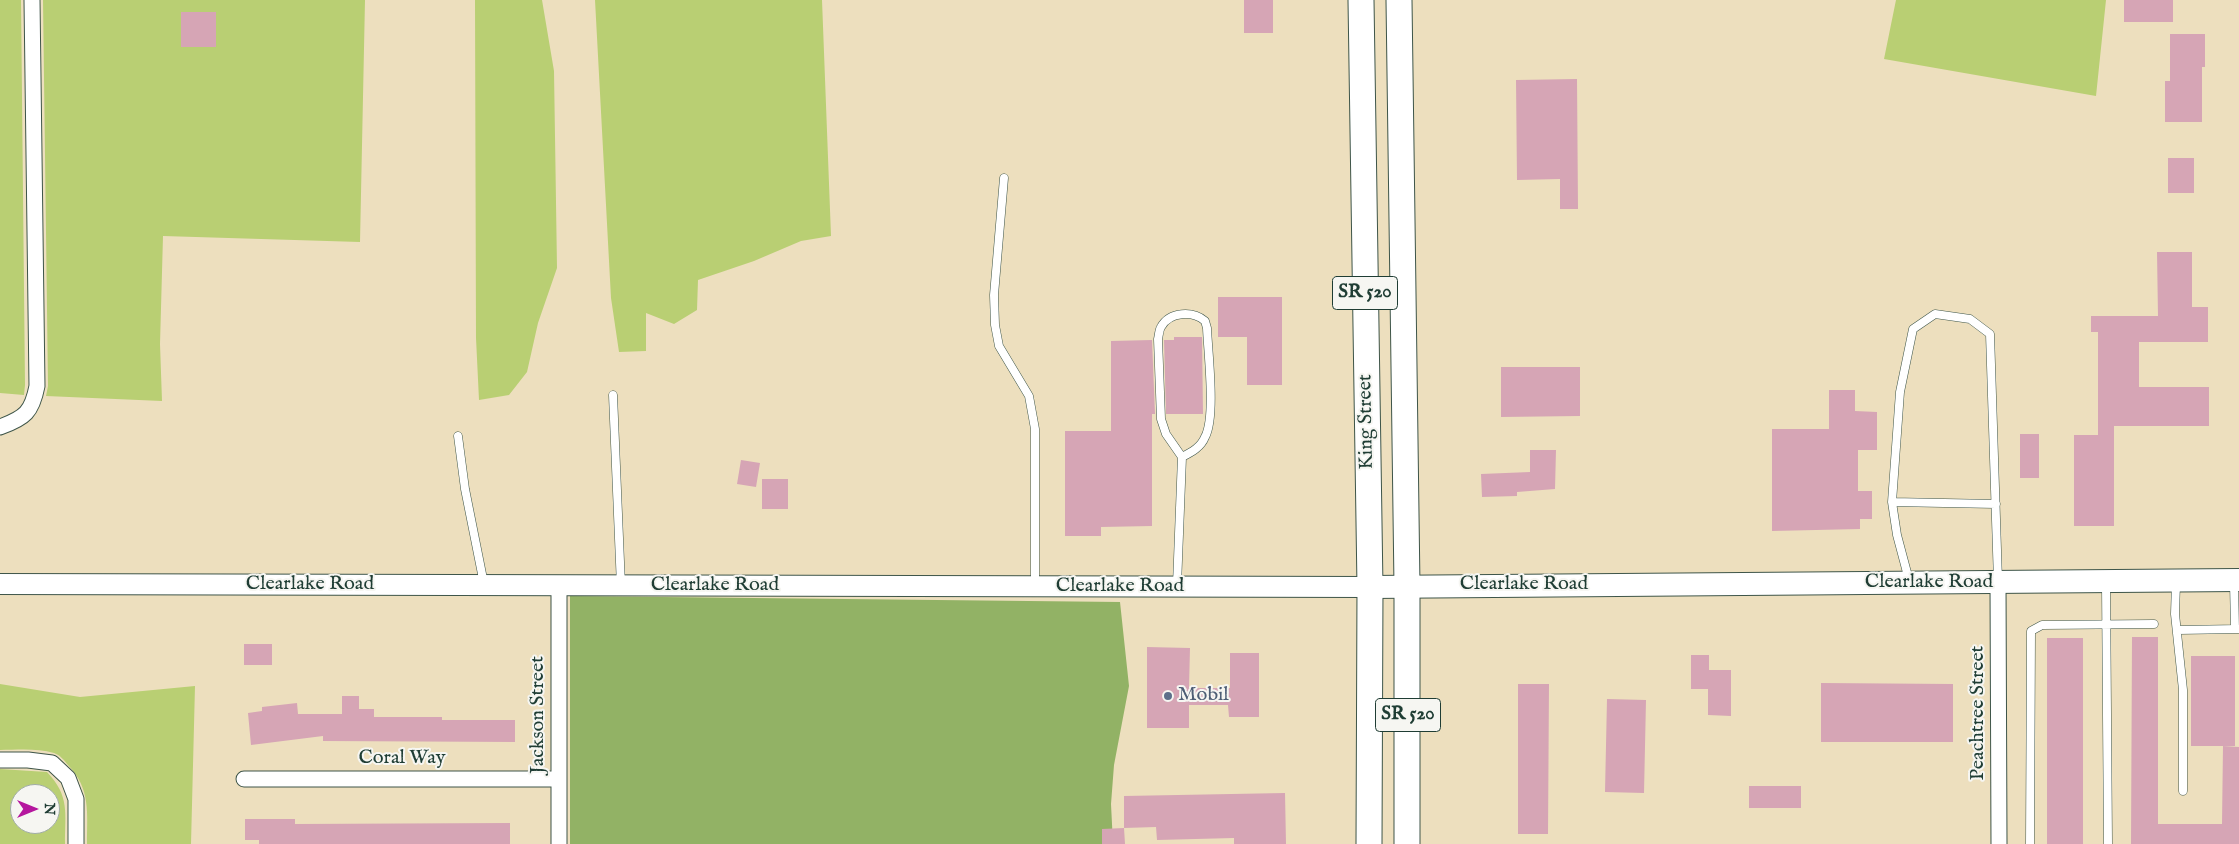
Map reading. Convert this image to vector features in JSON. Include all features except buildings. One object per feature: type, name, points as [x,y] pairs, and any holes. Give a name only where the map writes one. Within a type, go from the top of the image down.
[{"type":"main road","name":"King Street","points":[[1361,0],[1370,587],[1369,844]]},
{"type":"main road","name":"King Street","points":[[1399,0],[1407,586],[1407,844]]},
{"type":"main road","points":[[1362,55],[1400,54]]},
{"type":"main road","name":"Clearlake Road","points":[[1370,587],[2236,580]]},
{"type":"street","points":[[0,427],[24,416],[33,404],[36,386],[32,0]]},
{"type":"street","name":"Peachtree Street","points":[[1998,583],[1999,844]]},
{"type":"street","name":"Clearlake Road","points":[[0,584],[1370,587]]},
{"type":"street","name":"Jackson Street","points":[[559,586],[559,844]]},
{"type":"street","points":[[0,760],[28,760],[52,763],[68,778],[76,799],[76,844]]},
{"type":"street","name":"Coral Way","points":[[244,779],[559,779]]},
{"type":"lane","points":[[1004,178],[994,295],[995,325],[999,346],[1029,396],[1033,414],[1035,429],[1034,587]]},
{"type":"lane","points":[[1177,587],[1182,457],[1166,434],[1161,419],[1158,339],[1161,327],[1169,318],[1178,314],[1193,314],[1205,321],[1207,328],[1209,422],[1205,440],[1194,451],[1182,457]]},
{"type":"lane","points":[[1910,583],[1897,534],[1892,502],[1900,392],[1913,329],[1935,314],[1970,319],[1990,334],[1998,583]]},
{"type":"lane","points":[[613,395],[620,586]]},
{"type":"lane","points":[[458,436],[465,489],[485,586]]},
{"type":"lane","points":[[1892,502],[1996,504]]},
{"type":"lane","points":[[2178,630],[2237,629],[2236,580]]},
{"type":"lane","points":[[2176,581],[2175,614],[2183,690],[2183,791]]},
{"type":"lane","points":[[2106,582],[2108,844]]},
{"type":"lane","points":[[2030,844],[2031,631],[2042,625],[2154,624]]},
{"type":"green space","points":[[0,0],[21,0],[24,395],[0,393]]},
{"type":"green space","points":[[43,0],[365,0],[360,242],[163,236],[160,344],[162,401],[46,396],[48,386]]},
{"type":"green space","points":[[475,0],[542,0],[554,71],[557,268],[538,323],[527,372],[509,395],[479,400],[476,338]]},
{"type":"green space","points":[[595,0],[822,0],[831,236],[801,241],[754,261],[698,280],[697,310],[674,324],[646,313],[646,351],[619,352],[611,298]]},
{"type":"green space","points":[[1896,0],[2106,0],[2096,96],[1884,59]]},
{"type":"green space","points":[[570,596],[1120,602],[1129,686],[1114,765],[1111,804],[1113,844],[570,844]]},
{"type":"green space","points":[[0,684],[80,697],[195,686],[191,844],[87,844],[87,812],[84,792],[81,783],[63,760],[54,753],[41,750],[0,750]]},
{"type":"green space","points":[[0,769],[47,772],[56,784],[10,784],[10,834],[60,834],[60,789],[65,805],[65,844],[0,844]]},
{"type":"place","name":"Mobil","points":[[1168,696]]}]
